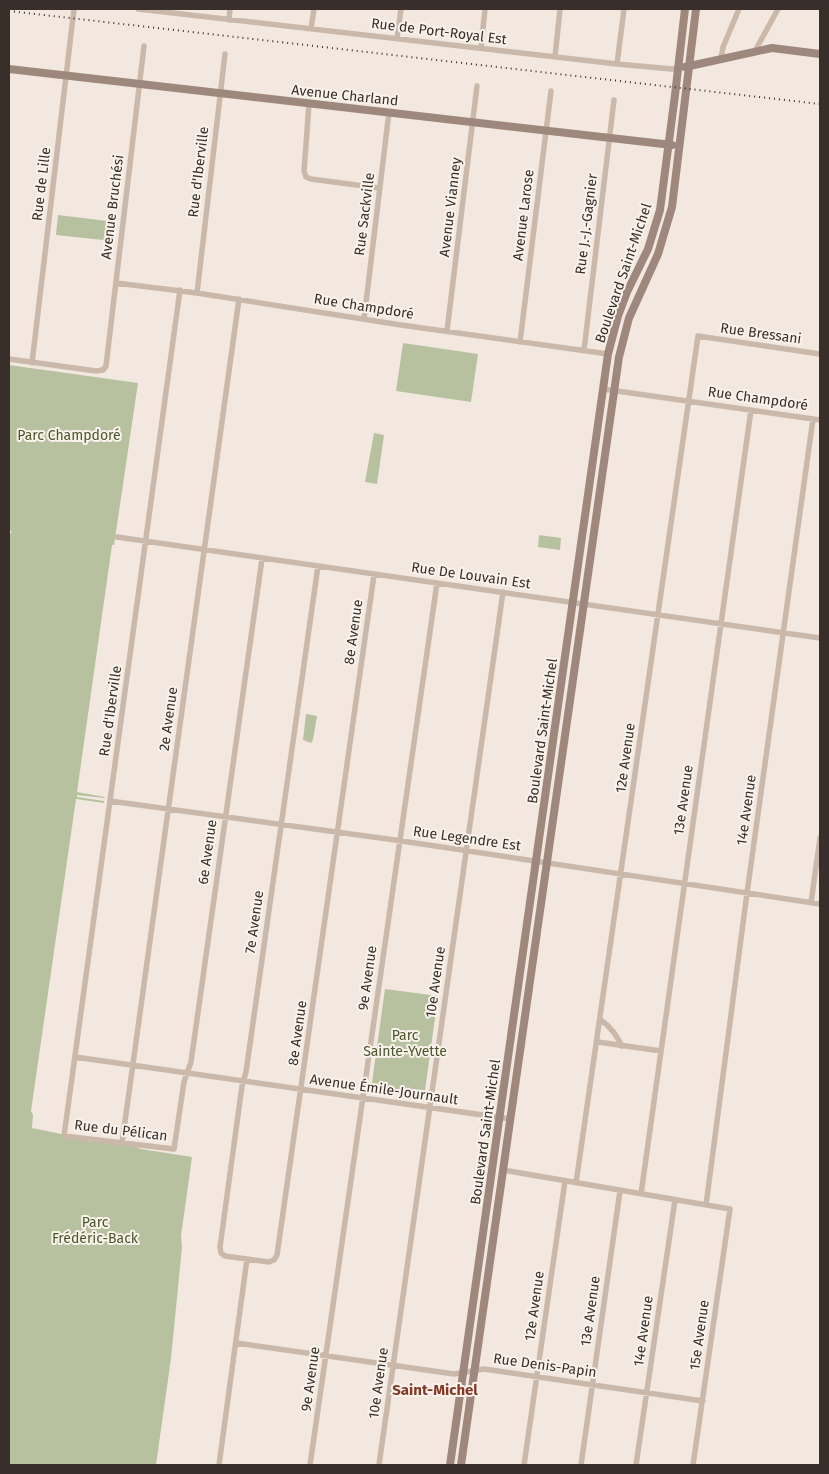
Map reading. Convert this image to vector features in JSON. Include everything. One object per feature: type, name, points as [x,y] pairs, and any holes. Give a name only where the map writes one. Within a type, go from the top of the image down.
[{"type":"main road","name":"Boulevard Saint-Michel","points":[[450,1465],[608,354],[613,331],[623,303],[646,254],[661,204],[685,9]]},
{"type":"main road","name":"Boulevard Saint-Michel","points":[[461,1465],[619,357],[627,324],[639,292],[658,254],[668,224],[696,9]]},
{"type":"main road","points":[[678,68],[777,48],[820,54]]},
{"type":"main road","name":"Avenue Charland","points":[[9,68],[679,146]]},
{"type":"street","name":"Rue de Lille","points":[[32,363],[74,9]]},
{"type":"street","name":"Rue de Port-Royal Est","points":[[138,9],[617,64],[678,68]]},
{"type":"street","points":[[229,20],[230,9]]},
{"type":"street","points":[[311,29],[314,9]]},
{"type":"street","points":[[397,39],[401,9]]},
{"type":"street","points":[[481,48],[485,9]]},
{"type":"street","points":[[555,57],[560,9]]},
{"type":"street","points":[[617,64],[624,9]]},
{"type":"street","points":[[721,58],[723,47],[739,9]]},
{"type":"street","points":[[755,51],[778,9]]},
{"type":"street","name":"Avenue Bruchési","points":[[32,363],[96,371],[103,370],[107,362],[144,46]]},
{"type":"street","name":"Rue d'Iberville","points":[[197,293],[225,54]]},
{"type":"street","name":"Avenue Vianney","points":[[448,331],[476,86]]},
{"type":"street","name":"Avenue Larose","points":[[520,342],[551,91]]},
{"type":"street","name":"Rue J.-J.-Gagnier","points":[[584,350],[614,100]]},
{"type":"street","points":[[309,104],[304,171],[306,177],[379,188]]},
{"type":"street","name":"Rue Sackville","points":[[364,320],[389,112]]},
{"type":"street","name":"Rue Champdoré","points":[[116,283],[180,290],[364,320],[608,354]]},
{"type":"street","name":"Rue d'Iberville","points":[[64,1136],[180,290]]},
{"type":"street","name":"2e Avenue","points":[[122,1143],[239,299]]},
{"type":"street","name":"Rue Bressani","points":[[698,336],[820,354]]},
{"type":"street","name":"12e Avenue","points":[[576,1183],[598,1042],[698,336]]},
{"type":"street","points":[[9,359],[32,363]]},
{"type":"street","name":"Rue Champdoré","points":[[603,389],[820,420]]},
{"type":"street","name":"13e Avenue","points":[[641,1194],[751,410]]},
{"type":"street","name":"14e Avenue","points":[[706,1205],[813,419]]},
{"type":"street","name":"Rue De Louvain Est","points":[[118,538],[820,638]]},
{"type":"street","name":"6e Avenue","points":[[174,1149],[187,1074],[191,1062],[224,816],[262,559]]},
{"type":"street","name":"7e Avenue","points":[[247,1258],[225,1256],[221,1253],[220,1247],[318,566]]},
{"type":"street","name":"8e Avenue","points":[[247,1258],[269,1262],[274,1260],[277,1255],[374,575]]},
{"type":"street","name":"9e Avenue","points":[[310,1465],[437,583]]},
{"type":"street","name":"10e Avenue","points":[[379,1465],[503,592]]},
{"type":"street","name":"Rue Legendre Est","points":[[110,801],[400,841],[820,904]]},
{"type":"street","points":[[811,903],[820,838]]},
{"type":"street","points":[[600,1020],[609,1026],[622,1046]]},
{"type":"street","points":[[598,1042],[661,1052]]},
{"type":"street","name":"Avenue Émile-Journault","points":[[75,1057],[511,1119]]},
{"type":"street","name":"Rue du Pélican","points":[[64,1136],[174,1149]]},
{"type":"street","points":[[504,1170],[706,1205]]},
{"type":"street","name":"12e Avenue","points":[[524,1465],[565,1181]]},
{"type":"street","name":"13e Avenue","points":[[580,1465],[620,1191]]},
{"type":"street","name":"14e Avenue","points":[[636,1465],[675,1200]]},
{"type":"street","name":"15e Avenue","points":[[693,1465],[730,1209],[706,1205]]},
{"type":"street","points":[[219,1465],[247,1258]]},
{"type":"street","name":"Rue Denis-Papin","points":[[236,1343],[454,1374],[484,1369],[703,1401]]},
{"type":"green space","points":[[58,215],[115,222],[113,241],[56,235]]},
{"type":"green space","points":[[403,343],[478,354],[471,402],[396,391]]},
{"type":"green space","name":"Parc Frédéric-Back","points":[[9,365],[138,383],[114,545],[112,545],[77,792],[105,797],[77,795],[77,797],[104,801],[104,803],[76,799],[31,1111],[33,1115],[32,1128],[76,1137],[129,1144],[141,1149],[192,1157],[181,1236],[182,1247],[171,1358],[156,1465],[9,1465],[9,535],[12,532],[9,530]]},
{"type":"green space","points":[[374,433],[384,435],[377,484],[365,482]]},
{"type":"green space","points":[[539,535],[561,538],[560,550],[538,547]]},
{"type":"green space","points":[[306,714],[317,716],[311,743],[303,740]]},
{"type":"green space","name":"Parc Sainte-Yvette","points":[[385,989],[438,996],[424,1098],[371,1090]]},
{"type":"railway","points":[[9,11],[820,104]]},
{"type":"district","name":"Saint-Michel","points":[[435,1390]]},
{"type":"park label","name":"Parc Champdoré","points":[[69,435]]}]
